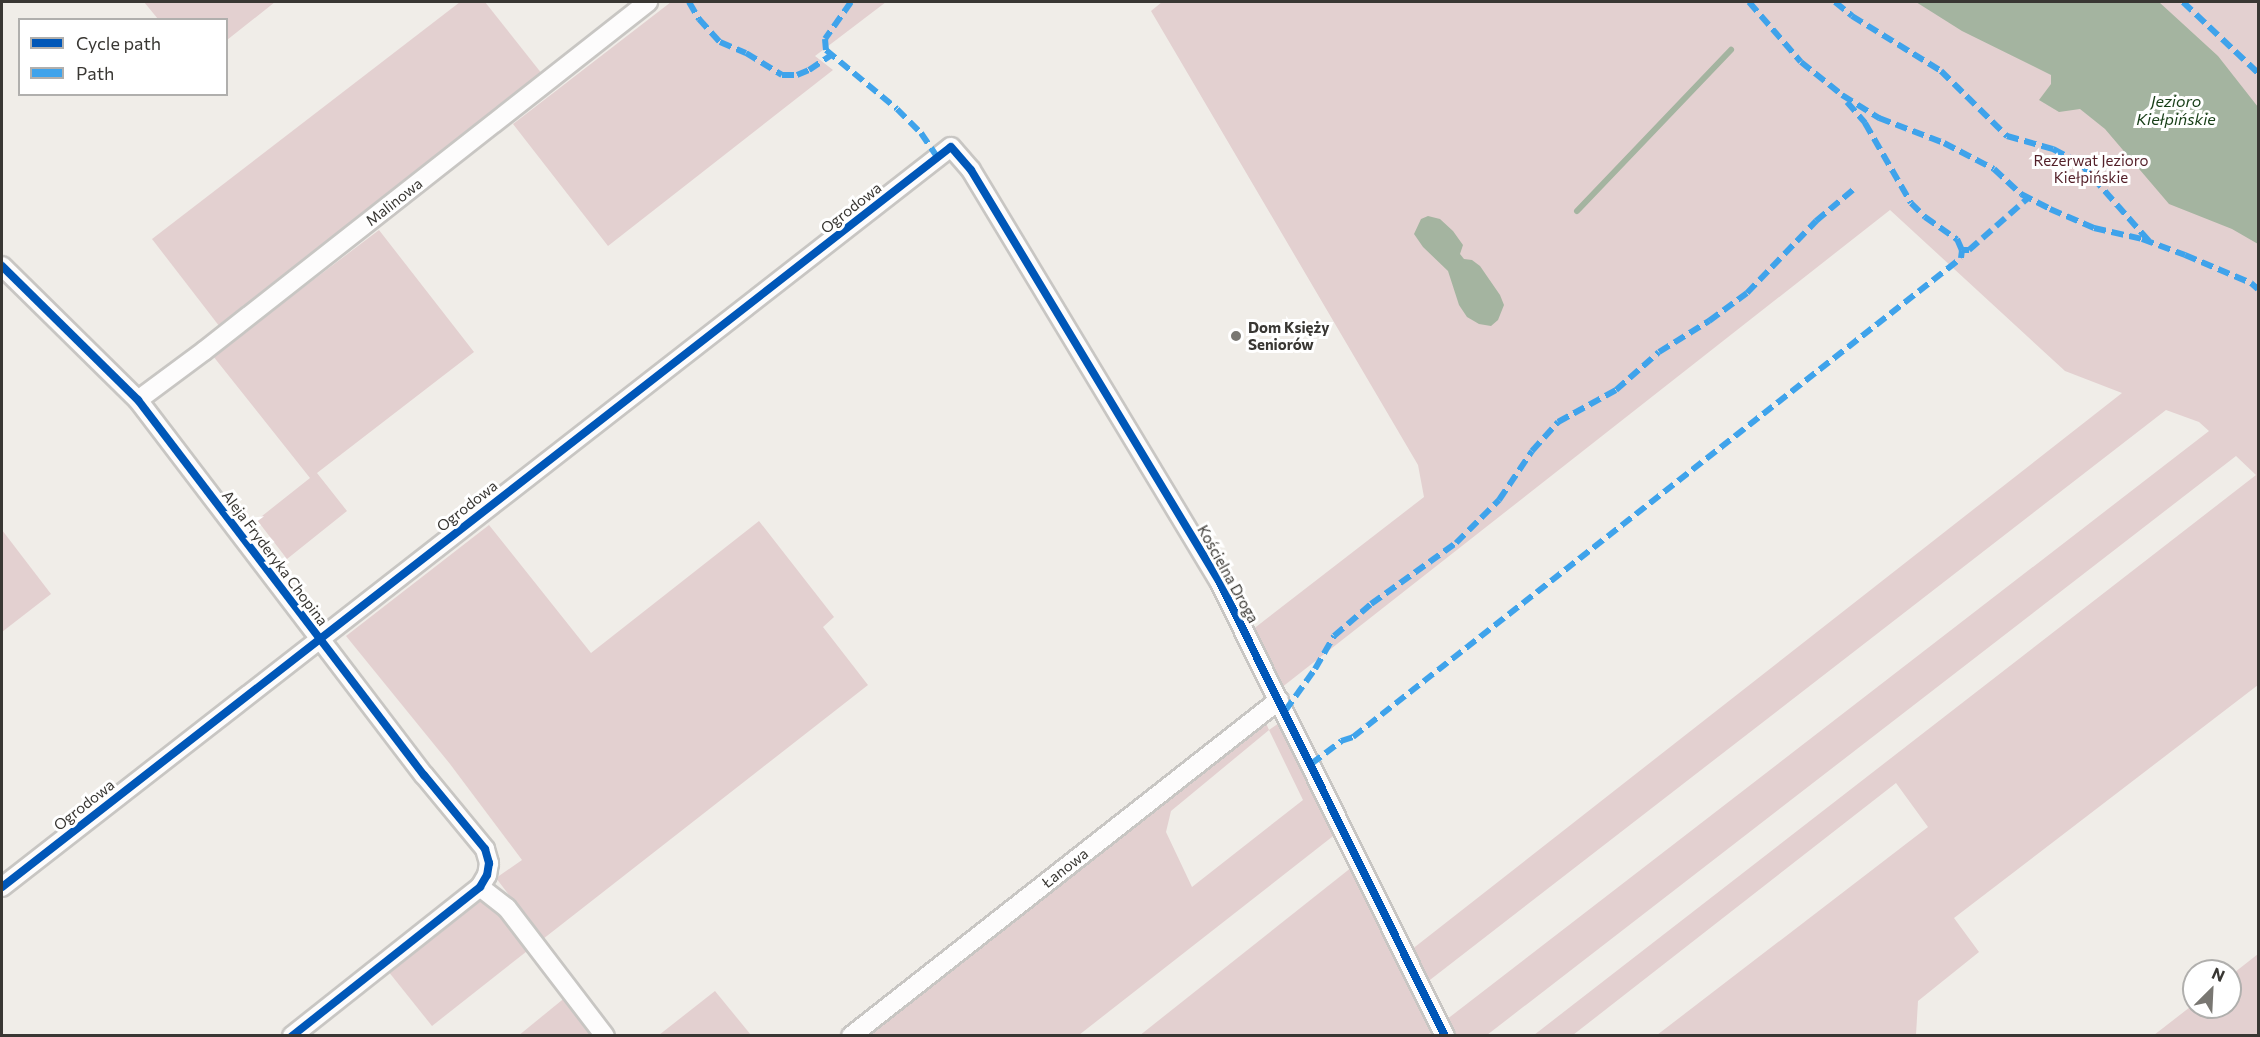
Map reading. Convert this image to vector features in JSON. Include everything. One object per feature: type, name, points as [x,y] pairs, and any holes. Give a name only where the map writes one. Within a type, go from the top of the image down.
[{"type":"street","name":"Malinowa","points":[[138,400],[213,344],[648,2]]},
{"type":"street","name":"Ogrodowa","points":[[2,887],[951,147]]},
{"type":"street","name":"Kościelna Droga","points":[[951,147],[971,170],[1219,581],[1445,1035]]},
{"type":"street","name":"Aleja Fryderyka Chopina","points":[[2,266],[138,400],[424,775],[485,849],[489,863],[487,875],[480,887]]},
{"type":"street","name":"Łanowa","points":[[851,1035],[1279,699]]},
{"type":"street","points":[[292,1035],[480,887],[507,908],[605,1035]]},
{"type":"green space","points":[[144,2],[275,2],[228,39],[228,18],[157,18]]},
{"type":"green space","points":[[460,2],[485,2],[546,79],[223,331],[152,239]]},
{"type":"green space","points":[[671,2],[886,2],[815,56],[833,70],[608,246],[513,124]]},
{"type":"green space","name":"Rezerwat Jezioro Kiełpińskie","points":[[1162,2],[2258,2],[2258,685],[1954,918],[1979,952],[1918,1001],[1916,1035],[1657,1035],[1928,827],[1896,783],[1573,1035],[1534,1035],[2256,475],[2236,456],[1487,1035],[1454,1035],[1446,1020],[2209,431],[2199,422],[2166,410],[1426,983],[1411,950],[2122,393],[2065,371],[1890,210],[1281,688],[1252,630],[1424,497],[1418,465],[1151,11]]},
{"type":"green space","points":[[379,230],[474,352],[317,473],[347,511],[287,559],[257,520],[310,478],[213,356]]},
{"type":"green space","points":[[759,521],[834,617],[823,627],[868,685],[543,939],[496,878],[522,860],[450,764],[346,636],[489,525],[591,653]]},
{"type":"green space","points":[[2,530],[51,594],[2,632]]},
{"type":"green space","points":[[1265,721],[1269,730],[1282,721],[1337,833],[1079,1035],[863,1036]],"holes":[[[1269,730],[1303,800],[1192,887],[1166,832],[1171,811]]]},
{"type":"green space","points":[[1352,867],[1436,1036],[1139,1036]]},
{"type":"green space","points":[[478,899],[493,903],[531,948],[432,1026],[384,966]]},
{"type":"green space","points":[[2258,954],[2258,1035],[2154,1035],[2182,1013],[2182,1019],[2242,1019],[2242,967]]},
{"type":"green space","points":[[715,991],[751,1035],[659,1035]]},
{"type":"green space","points":[[567,996],[595,1036],[518,1036]]},
{"type":"water","name":"Jezioro Kiełpińskie","points":[[1916,2],[2159,2],[2218,56],[2258,107],[2258,244],[2232,229],[2169,204],[2105,129],[2080,109],[2059,112],[2039,100],[2051,84],[2051,75],[1962,31]]},
{"type":"water","points":[[1428,216],[1440,219],[1453,231],[1463,245],[1460,254],[1464,259],[1472,260],[1480,266],[1500,295],[1504,305],[1498,320],[1491,326],[1479,324],[1467,317],[1459,305],[1448,271],[1423,247],[1414,234],[1421,219]]},
{"type":"waterway","points":[[1577,211],[1731,50]]},
{"type":"marked path","points":[[689,2],[699,19],[720,42],[746,53],[782,75],[797,75],[831,55]]},
{"type":"marked path","points":[[851,2],[825,39],[826,50],[897,109],[921,133],[937,157]]},
{"type":"marked path","points":[[1749,2],[1801,62],[1842,95],[1879,118],[1944,143],[1994,169],[2021,194],[2050,209],[2094,228],[2142,239],[2185,255],[2251,283],[2258,289]]},
{"type":"marked path","points":[[1835,2],[1852,16],[1941,71],[2007,136],[2053,149],[2081,164],[2149,241]]},
{"type":"marked path","points":[[2183,2],[2258,73]]},
{"type":"marked path","points":[[1847,102],[1865,123],[1911,203],[1925,217],[1957,239],[1962,250]]},
{"type":"marked path","points":[[1285,711],[1315,669],[1334,636],[1371,604],[1456,543],[1499,500],[1532,451],[1558,422],[1616,390],[1659,352],[1709,321],[1747,293],[1816,221],[1854,189]]},
{"type":"marked path","points":[[1311,764],[1341,741],[1353,737],[1961,258],[1962,250],[1969,250],[2028,198]]},
{"type":"cycle path","points":[[2,887],[951,147],[971,170],[1219,581],[1445,1036]]},
{"type":"cycle path","points":[[2,266],[138,400],[424,775],[485,849],[489,863],[487,875],[480,887],[292,1036]]},
{"type":"place","name":"Dom Księży Seniorów","points":[[1236,336]]}]
